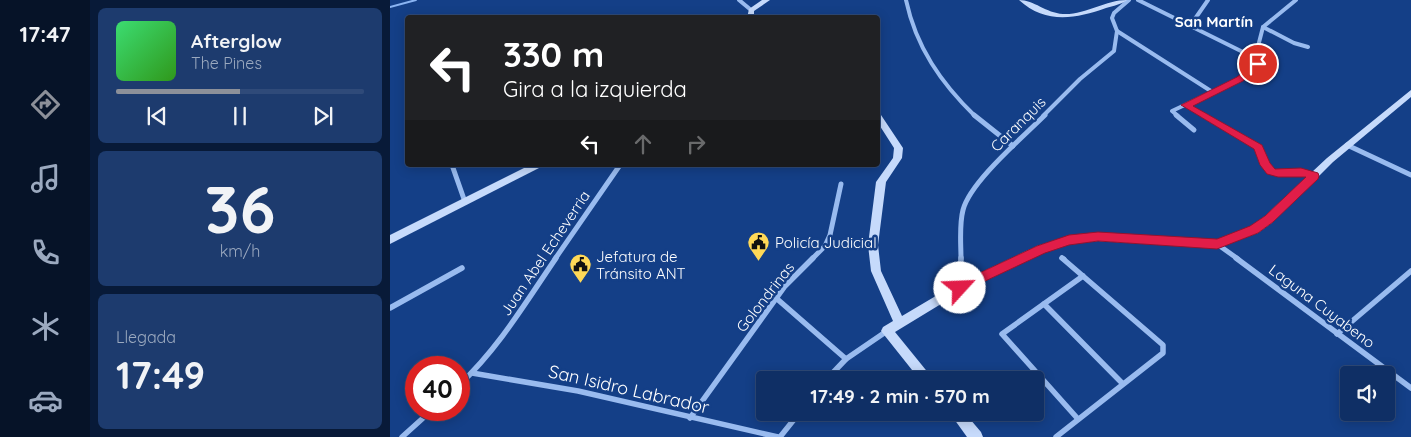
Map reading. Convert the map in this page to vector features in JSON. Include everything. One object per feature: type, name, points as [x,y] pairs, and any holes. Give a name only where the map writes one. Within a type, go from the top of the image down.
[{"type":"street","points":[[739,0],[751,14],[767,0]]},
{"type":"street","points":[[906,0],[911,24],[920,45],[948,88],[975,116],[1013,146]]},
{"type":"street","points":[[1022,0],[1039,11],[1058,17],[1078,16],[1124,0]]},
{"type":"street","name":"Caranquis","points":[[960,288],[962,211],[968,195],[1013,146],[1080,79],[1114,51],[1117,31],[1112,18],[1114,13],[1129,0]]},
{"type":"street","points":[[1138,0],[1255,58],[1258,64],[1240,79],[1173,111],[1172,114],[1194,130]]},
{"type":"street","points":[[1190,26],[1208,0]]},
{"type":"street","points":[[1255,58],[1263,27],[1296,0]]},
{"type":"street","points":[[1263,27],[1294,43],[1308,47]]},
{"type":"street","points":[[1117,31],[1214,93]]},
{"type":"street","points":[[835,371],[846,359],[899,322],[960,288],[1041,249],[1069,240],[1098,237],[1217,244],[1254,230],[1269,219],[1347,146],[1409,97]]},
{"type":"street","points":[[1186,105],[1258,147],[1265,165],[1271,171],[1278,174],[1301,172],[1314,176]]},
{"type":"street","points":[[880,120],[898,148],[897,158],[881,182],[873,245],[876,271],[899,322]]},
{"type":"street","points":[[1347,146],[1411,175]]},
{"type":"street","points":[[453,167],[465,202]]},
{"type":"street","points":[[390,240],[534,167]]},
{"type":"street","name":"Juan Abel Echeverria","points":[[472,373],[538,287],[619,167]]},
{"type":"street","name":"Golondrinas","points":[[690,418],[785,286],[825,246],[830,235],[841,184]]},
{"type":"street","name":"Laguna Cuyabeno","points":[[1217,244],[1411,388]]},
{"type":"street","points":[[1056,437],[1163,352],[1163,345],[1062,258]]},
{"type":"street","points":[[390,308],[462,268]]},
{"type":"street","points":[[1337,334],[1411,271]]},
{"type":"street","points":[[1078,420],[1003,337],[1004,331],[1083,276]]},
{"type":"street","points":[[776,298],[846,359]]},
{"type":"street","points":[[1044,304],[1122,383]]},
{"type":"street","points":[[887,331],[920,371]]},
{"type":"street","name":"San Isidro Labrador","points":[[472,373],[578,391],[779,437]]},
{"type":"street","points":[[402,437],[420,421]]},
{"type":"street","points":[[779,437],[792,421]]},
{"type":"street","points":[[963,421],[976,437]]},
{"type":"waterway","points":[[390,7],[416,0]]},
{"type":"place","name":"Policía Judicial","points":[[759,261]]},
{"type":"place","name":"Jefatura de Tránsito ANT","points":[[580,284]]},
{"type":"district","name":"San Martín","points":[[1214,21]]},
{"type":"route","points":[[960,288],[1041,249],[1069,240],[1098,237],[1217,244],[1254,230],[1269,219],[1314,176],[1301,172],[1278,174],[1271,171],[1265,165],[1258,147],[1186,105],[1240,79],[1258,64]]}]
